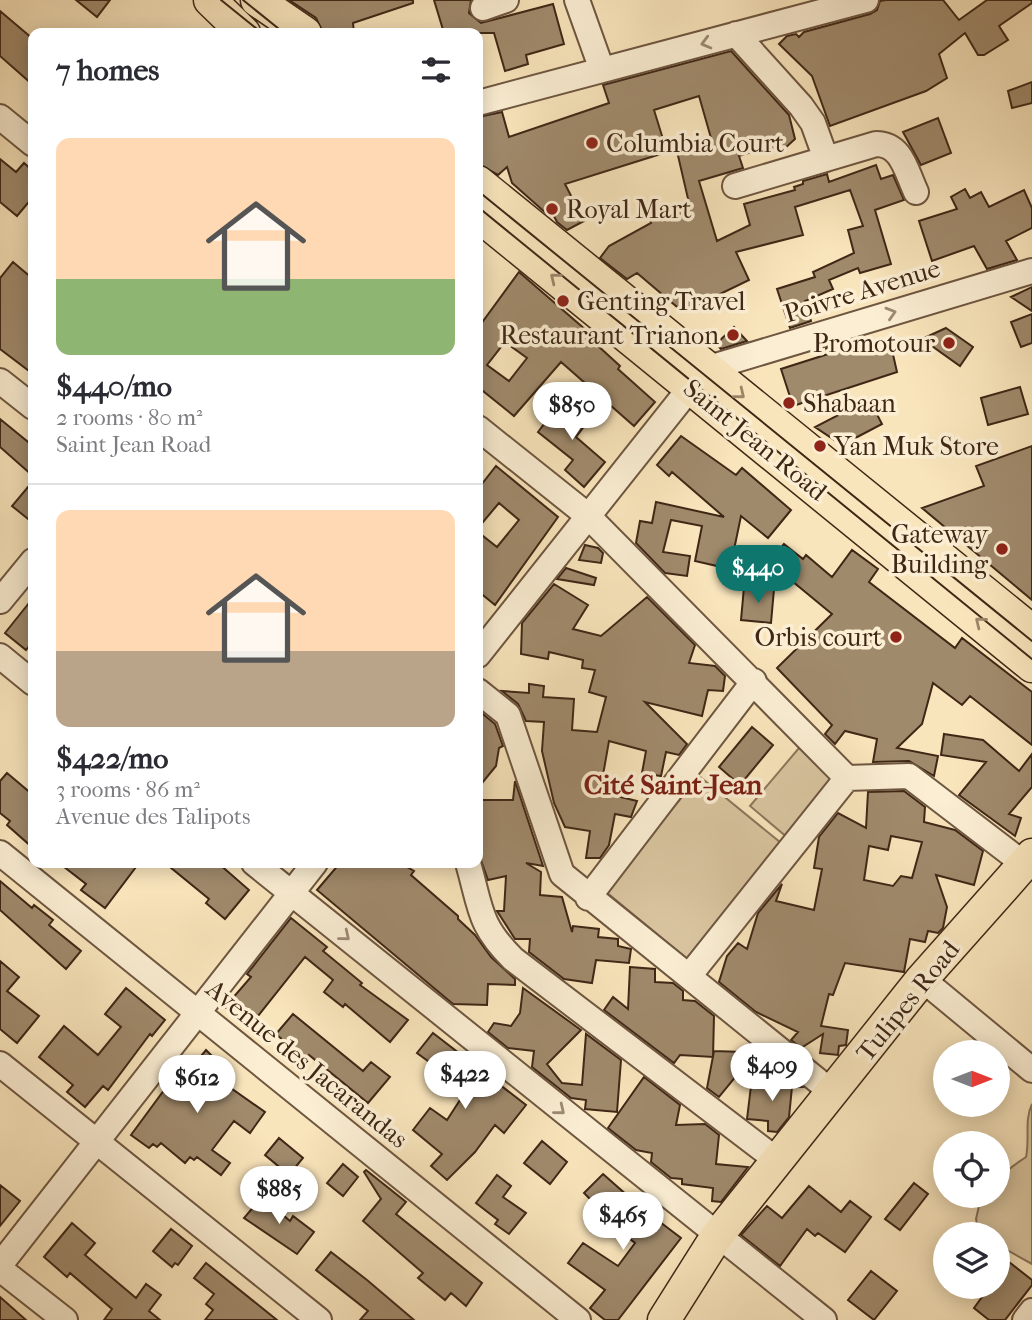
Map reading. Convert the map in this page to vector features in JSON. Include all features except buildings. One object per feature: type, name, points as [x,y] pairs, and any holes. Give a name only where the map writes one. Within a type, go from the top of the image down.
[{"type":"main road","points":[[210,0],[239,28]]},
{"type":"main road","points":[[257,0],[298,28]]},
{"type":"main road","name":"Saint Jean Road","points":[[483,186],[699,378],[1032,666]]},
{"type":"main road","name":"Saint Jean Road","points":[[483,219],[1028,623]]},
{"type":"main road","name":"Tulipes Road","points":[[664,1320],[716,1236],[922,979],[1028,860]]},
{"type":"street","points":[[578,0],[602,70]]},
{"type":"street","points":[[483,102],[866,0]]},
{"type":"street","points":[[736,34],[801,106],[813,123],[826,159]]},
{"type":"street","points":[[0,117],[28,140]]},
{"type":"street","points":[[735,186],[876,144],[889,144],[897,151],[916,192]]},
{"type":"street","name":"Poivre Avenue","points":[[699,378],[1032,271]]},
{"type":"street","points":[[483,643],[699,378]]},
{"type":"street","points":[[0,381],[28,403]]},
{"type":"street","points":[[483,432],[587,515],[847,778],[909,776],[1028,860]]},
{"type":"street","points":[[0,601],[28,567]]},
{"type":"street","points":[[0,656],[28,679]]},
{"type":"street","points":[[588,898],[754,681]]},
{"type":"street","points":[[483,695],[508,715],[562,874],[588,898],[833,1093]]},
{"type":"street","points":[[689,976],[847,778]]},
{"type":"street","name":"Avenue des Jacarandas","points":[[0,853],[578,1320]]},
{"type":"street","points":[[260,868],[824,1320]]},
{"type":"street","points":[[65,1320],[0,1267],[311,868]]},
{"type":"street","points":[[469,868],[480,916],[491,937],[513,959],[778,1161]]},
{"type":"street","points":[[922,979],[1032,1070]]},
{"type":"street","points":[[0,1064],[319,1320]]},
{"type":"street","points":[[1025,1320],[1032,1311]]},
{"type":"shaded area","points":[[799,748],[837,780],[788,838],[750,806]]},
{"type":"shaded area","points":[[699,776],[781,843],[687,959],[605,891]]},
{"type":"shaded area","points":[[1032,1104],[1032,1264],[1010,1252],[1010,1222],[977,1222],[976,1219],[978,1208],[1010,1208],[1010,1168],[1026,1157]]},
{"type":"tram line","points":[[221,0],[256,28]]},
{"type":"tram line","points":[[243,0],[278,28]]},
{"type":"tram line","points":[[483,195],[1032,641]]},
{"type":"tram line","points":[[483,211],[1032,659]]},
{"type":"place","name":"Columbia Court","points":[[592,143]]},
{"type":"place","name":"Royal Mart","points":[[552,209]]},
{"type":"place","name":"Genting Travel","points":[[563,301]]},
{"type":"place","name":"Restaurant Trianon","points":[[733,335]]},
{"type":"place","name":"Promotour","points":[[949,343]]},
{"type":"place","name":"Shabaan","points":[[789,403]]},
{"type":"place","name":"Yan Muk Store","points":[[820,446]]},
{"type":"place","name":"Gateway Building","points":[[1002,549]]},
{"type":"place","name":"Orbis court","points":[[896,637]]},
{"type":"district","name":"Cité Saint-Jean","points":[[673,784]]}]
